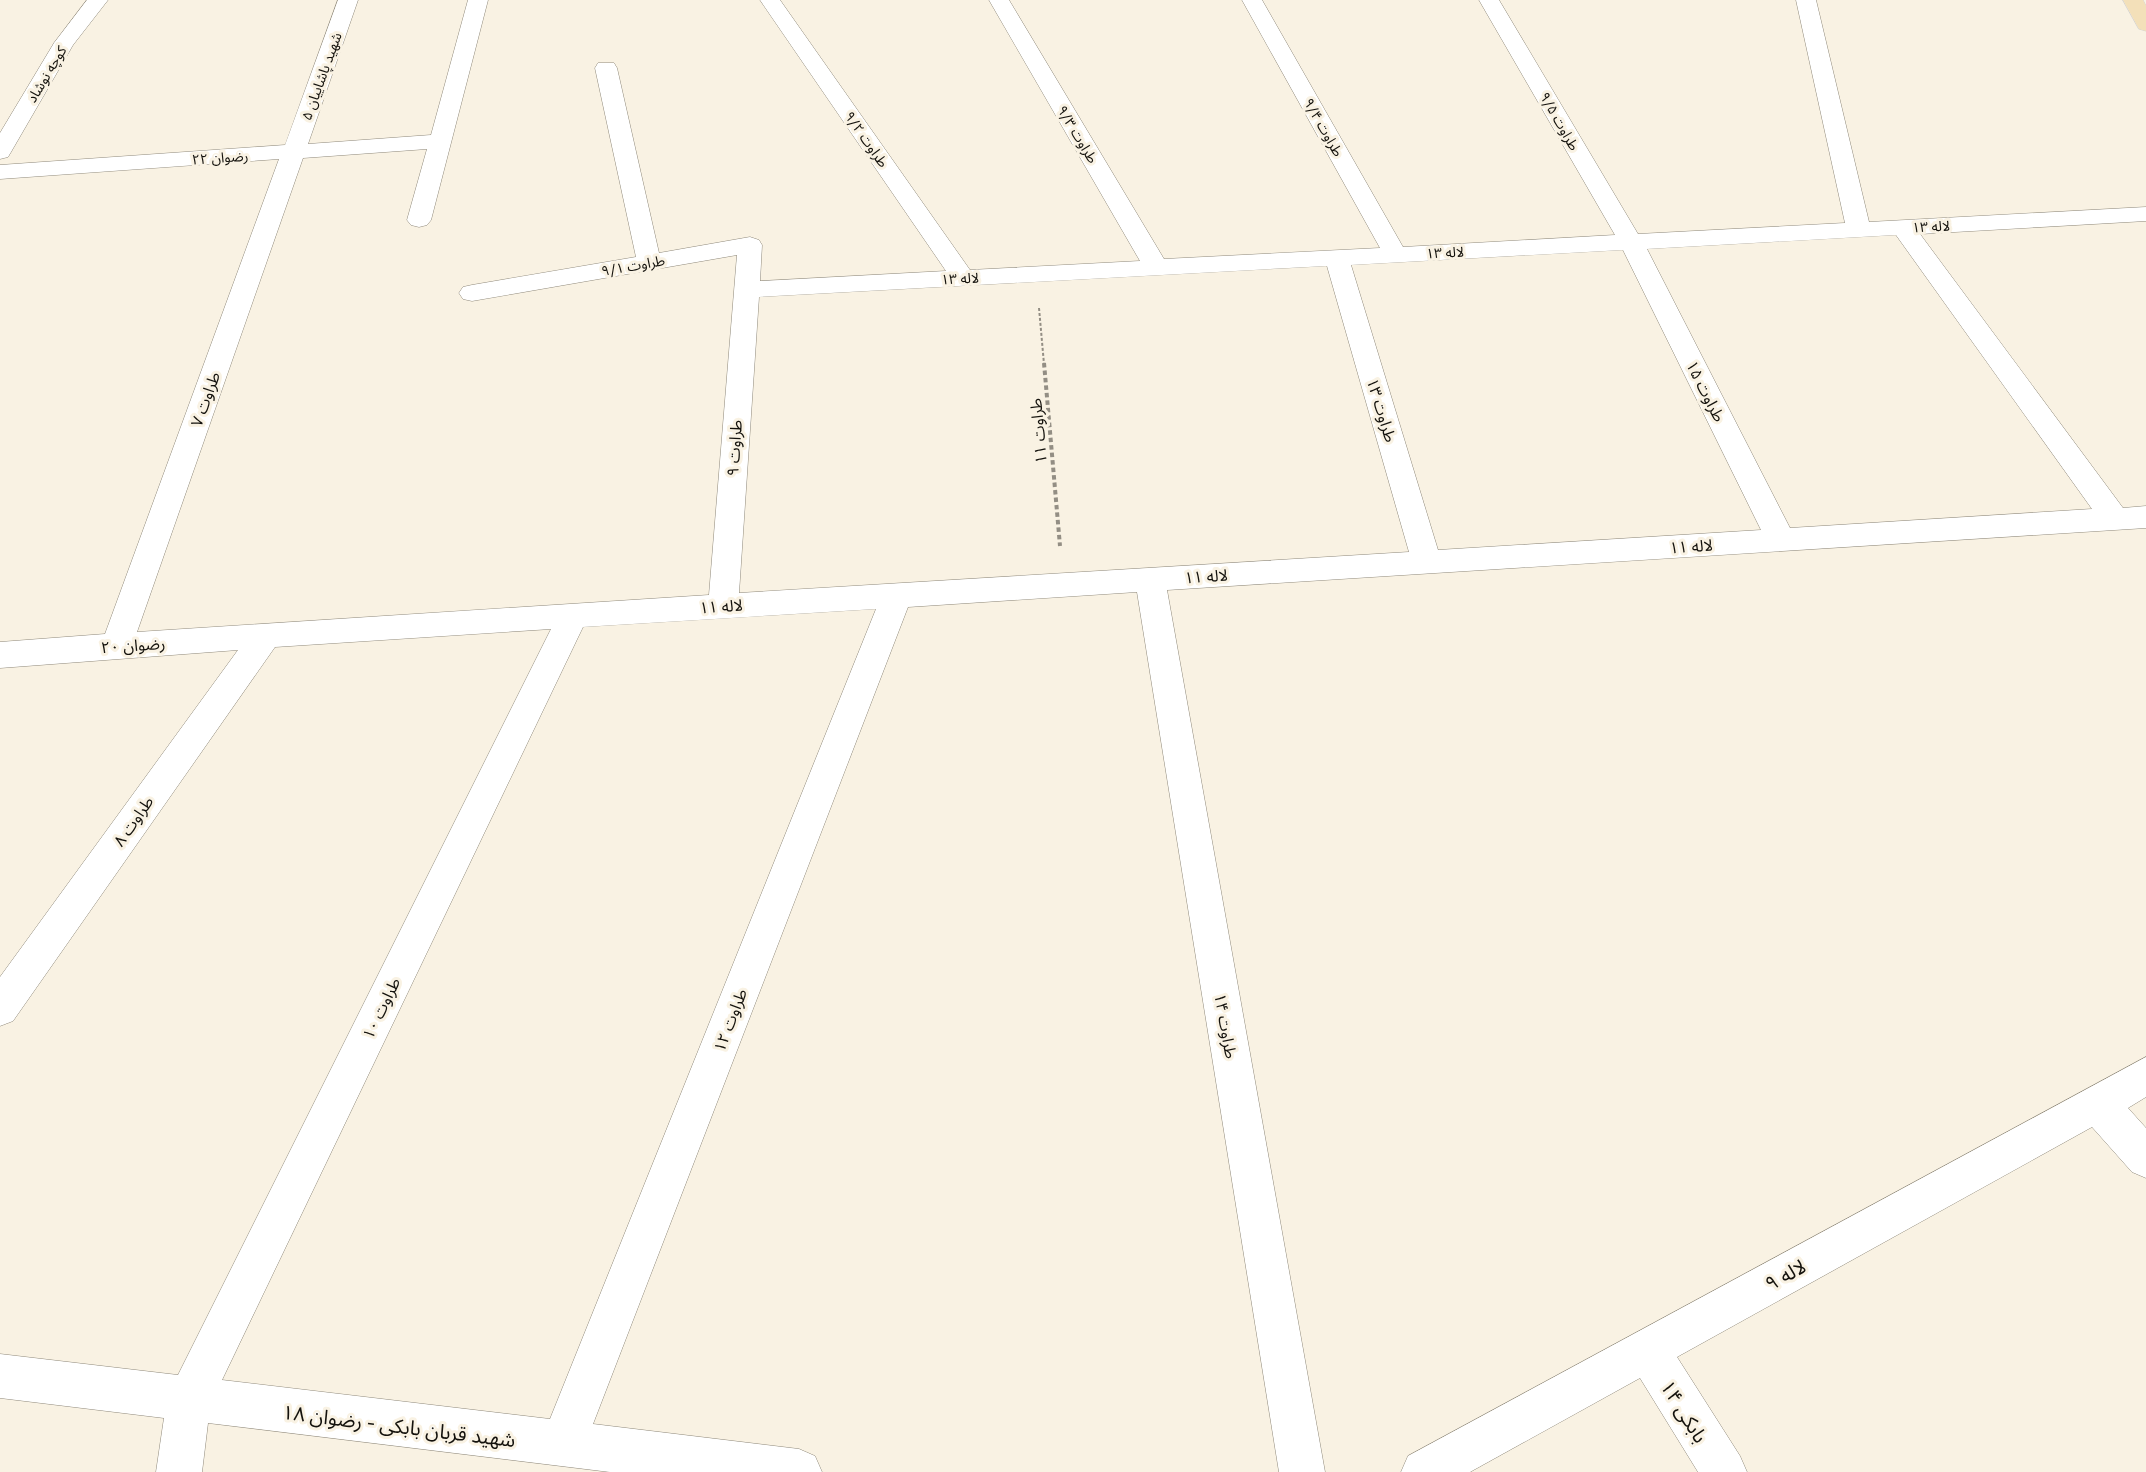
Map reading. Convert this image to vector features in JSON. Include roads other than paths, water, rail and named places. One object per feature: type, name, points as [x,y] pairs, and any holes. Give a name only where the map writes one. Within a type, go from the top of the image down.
[{"type":"main road","points":[[2133,0],[2146,25]]},
{"type":"street","name":"کوچه نوشاد","points":[[0,152],[64,43],[99,0]]},
{"type":"street","name":"شهید پاشاییان ۵","points":[[294,151],[348,0]]},
{"type":"street","points":[[419,220],[478,0]]},
{"type":"street","name":"طراوت ۹/۲","points":[[770,0],[963,278]]},
{"type":"street","name":"طراوت ۹/۳","points":[[999,0],[1156,267]]},
{"type":"street","name":"طراوت ۹/۴","points":[[1252,0],[1396,255]]},
{"type":"street","name":"طراوت ۹/۵","points":[[1489,0],[1631,242]]},
{"type":"street","points":[[1806,0],[1859,230]]},
{"type":"street","points":[[606,68],[649,262]]},
{"type":"street","name":"رضوان ۲۲","points":[[0,172],[441,141]]},
{"type":"street","name":"طراوت ۷","points":[[116,646],[294,151]]},
{"type":"street","name":"لاله ۱۳","points":[[745,290],[2146,214]]},
{"type":"street","points":[[1903,227],[2115,519]]},
{"type":"street","name":"طراوت ۱۵","points":[[1631,242],[1781,540]]},
{"type":"street","name":"طراوت ۹/۱","points":[[472,293],[750,245],[745,290]]},
{"type":"street","name":"طراوت ۱۳","points":[[1337,258],[1427,562]]},
{"type":"street","name":"طراوت ۹","points":[[723,606],[745,290]]},
{"type":"street","name":"لاله ۱۱","points":[[266,635],[2146,517]]},
{"type":"street","name":"طراوت ۱۴","points":[[1150,580],[1302,1472]]},
{"type":"street","name":"طراوت ۱۲","points":[[562,1444],[897,596]]},
{"type":"street","name":"طراوت ۱۰","points":[[179,1472],[189,1400],[573,616]]},
{"type":"street","name":"رضوان ۲۰","points":[[0,655],[266,635]]},
{"type":"street","name":"طراوت ۸","points":[[0,1008],[266,635]]},
{"type":"street","name":"لاله ۹","points":[[1424,1472],[2146,1076]]},
{"type":"street","points":[[2097,1103],[2146,1158]]},
{"type":"street","name":"بابکی ۱۴","points":[[1647,1349],[1724,1472]]},
{"type":"street","name":"شهید قربان بابکی - رضوان ۱۸","points":[[0,1376],[562,1444],[711,1467],[799,1472]]}]
